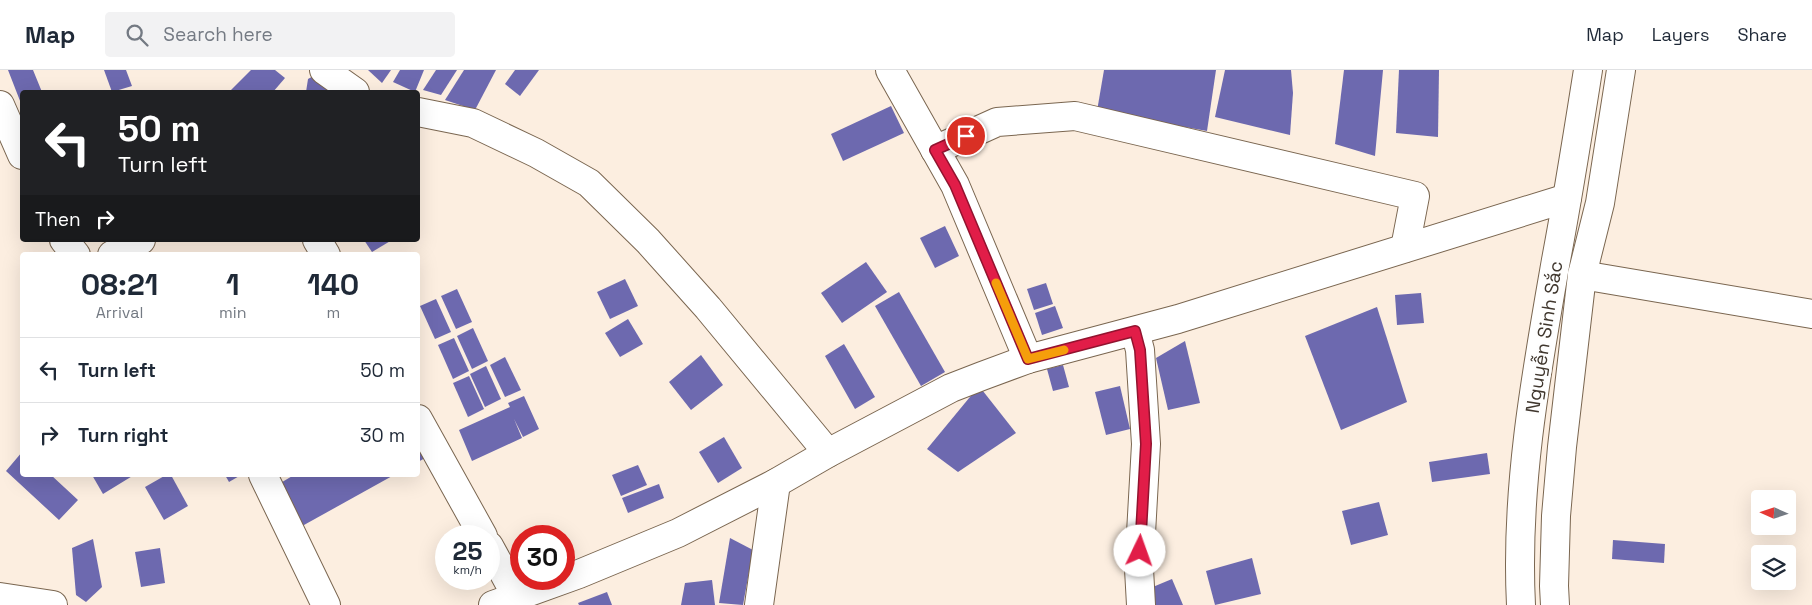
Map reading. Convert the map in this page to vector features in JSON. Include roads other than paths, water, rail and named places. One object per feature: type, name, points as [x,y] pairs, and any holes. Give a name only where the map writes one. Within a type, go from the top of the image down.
[{"type":"main road","points":[[324,70],[352,90]]},
{"type":"main road","points":[[890,70],[955,185],[1028,359]]},
{"type":"main road","name":"Nguyễn Sinh Sắc","points":[[1520,605],[1519,568],[1523,489],[1538,363],[1588,70]]},
{"type":"main road","name":"Nguyễn Sinh Sắc","points":[[1555,605],[1556,516],[1582,275],[1600,203],[1621,70]]},
{"type":"main road","points":[[0,105],[20,150]]},
{"type":"main road","points":[[420,112],[474,123],[536,153],[589,183],[648,242],[701,301],[828,452]]},
{"type":"main road","points":[[935,150],[996,122],[1075,116],[1415,196],[1405,248]]},
{"type":"main road","points":[[500,584],[505,601],[678,533],[776,483],[828,452],[951,388],[1028,359],[1178,319],[1567,198]]},
{"type":"main road","points":[[66,242],[74,252]]},
{"type":"main road","points":[[118,252],[137,242]]},
{"type":"main road","points":[[1582,275],[1812,314]]},
{"type":"main road","points":[[1135,331],[1140,350],[1146,444],[1139,568],[1141,605]]},
{"type":"main road","points":[[420,423],[477,525]]},
{"type":"main road","points":[[264,477],[326,605]]},
{"type":"main road","points":[[759,605],[776,483]]},
{"type":"main road","points":[[15,601],[53,605]]}]
